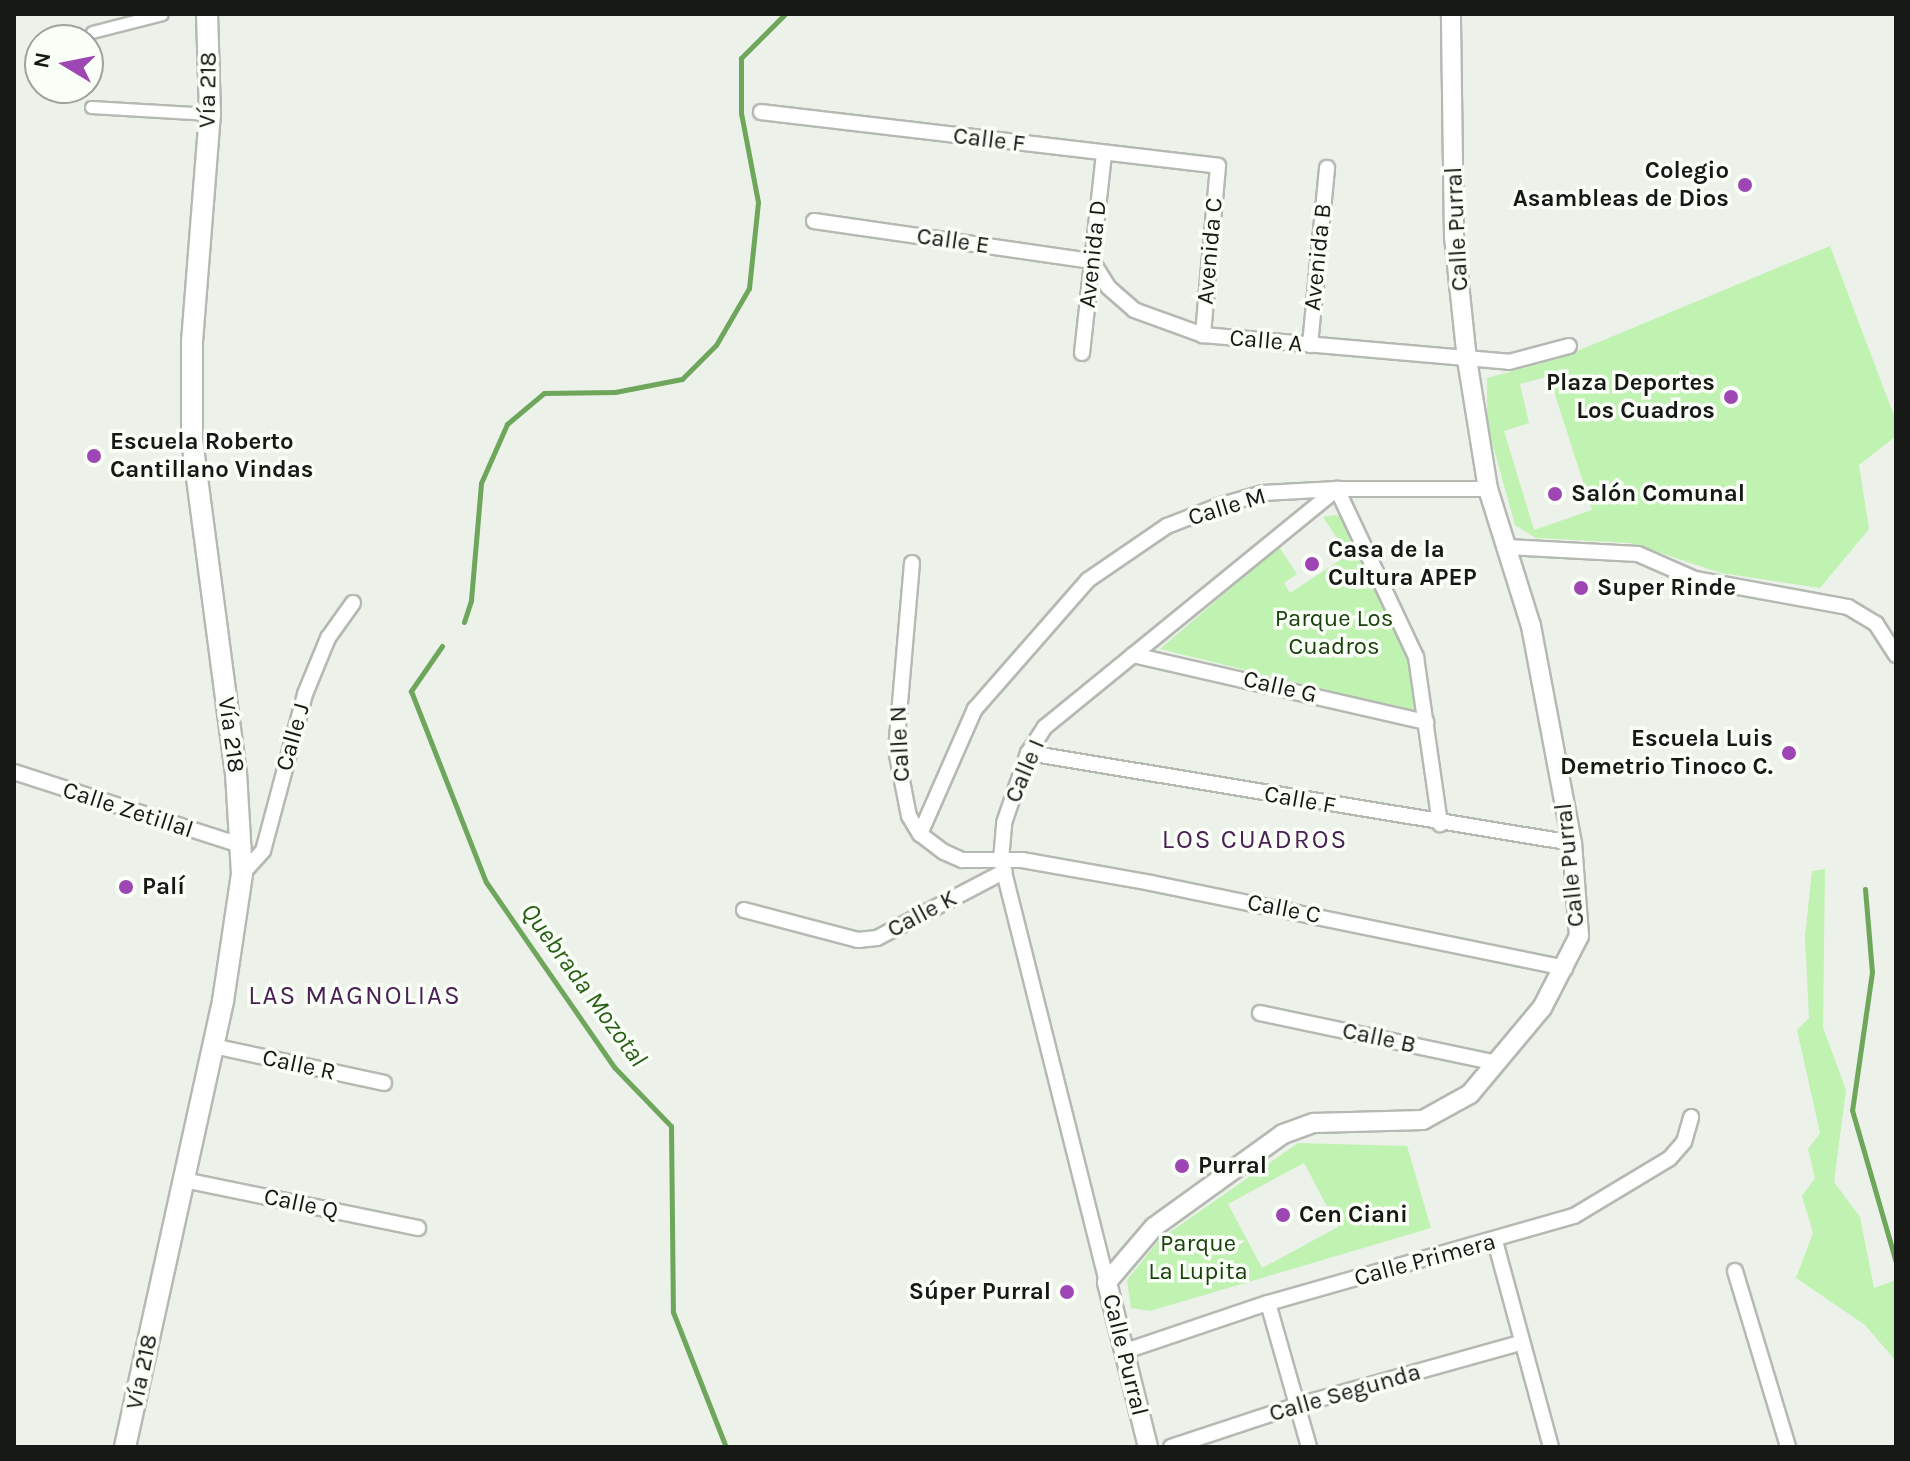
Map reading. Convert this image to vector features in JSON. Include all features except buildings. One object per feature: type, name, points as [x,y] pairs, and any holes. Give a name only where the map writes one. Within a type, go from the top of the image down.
[{"type":"main road","name":"Vía 218","points":[[125,1447],[213,1046],[242,874],[243,846],[192,442],[192,342],[210,114],[207,14]]},
{"type":"street","points":[[104,29],[162,14]]},
{"type":"street","name":"Calle Purral","points":[[1148,1447],[1107,1282],[1175,1209],[1283,1134],[1314,1123],[1423,1120],[1470,1094],[1542,1008],[1579,936],[1572,843],[1531,626],[1488,489],[1467,360],[1454,236],[1451,14]]},
{"type":"street","points":[[91,107],[210,114]]},
{"type":"street","name":"Calle F","points":[[761,112],[1104,155],[1218,166]]},
{"type":"street","name":"Avenida D","points":[[1082,353],[1104,155]]},
{"type":"street","name":"Avenida C","points":[[1203,335],[1218,166]]},
{"type":"street","name":"Avenida B","points":[[1310,345],[1327,168]]},
{"type":"street","name":"Calle E","points":[[814,221],[1092,261]]},
{"type":"street","name":"Calle A","points":[[1092,261],[1108,287],[1134,310],[1203,335],[1509,362],[1569,346]]},
{"type":"street","points":[[1440,824],[1416,657],[1337,489],[1488,489]]},
{"type":"street","name":"Calle I","points":[[1107,1282],[1003,865],[1004,823],[1028,753],[1045,727],[1337,489]]},
{"type":"street","name":"Calle M","points":[[920,834],[975,709],[999,676],[1088,580],[1167,526],[1218,506],[1263,493],[1337,489]]},
{"type":"street","points":[[1507,547],[1638,554],[1695,579],[1848,607],[1876,624],[1896,655]]},
{"type":"street","name":"Calle N","points":[[912,563],[896,750],[900,785],[920,834]]},
{"type":"street","name":"Calle J","points":[[242,874],[263,851],[305,694],[328,638],[353,603]]},
{"type":"street","name":"Calle G","points":[[1133,655],[1426,722]]},
{"type":"street","name":"Calle F","points":[[1028,753],[1440,824],[1572,843]]},
{"type":"street","name":"Calle Zetillal","points":[[14,772],[243,846]]},
{"type":"street","points":[[920,834],[962,860],[1003,865]]},
{"type":"street","name":"Calle K","points":[[744,910],[858,940],[877,938],[1003,865]]},
{"type":"street","name":"Calle C","points":[[1003,865],[1264,904],[1565,968]]},
{"type":"street","name":"Calle B","points":[[1260,1013],[1498,1063]]},
{"type":"street","name":"Calle R","points":[[213,1046],[384,1083]]},
{"type":"street","name":"Calle Primera","points":[[1123,1352],[1268,1303],[1495,1241],[1574,1216],[1625,1189],[1684,1142],[1691,1117]]},
{"type":"street","name":"Calle Q","points":[[184,1180],[418,1228]]},
{"type":"street","points":[[1495,1241],[1550,1447]]},
{"type":"street","points":[[1735,1271],[1788,1447]]},
{"type":"street","points":[[1268,1303],[1309,1447]]},
{"type":"street","name":"Calle Segunda","points":[[1171,1447],[1298,1405],[1520,1343]]},
{"type":"green space","points":[[1830,246],[1896,421],[1896,436],[1859,465],[1869,529],[1820,588],[1721,573],[1630,543],[1536,538],[1515,525],[1487,424],[1487,378],[1558,359]],"holes":[[[1549,376],[1592,510],[1534,530],[1504,431],[1529,423],[1520,384]]]},
{"type":"green space","name":"Parque Los Cuadros","points":[[1323,517],[1343,517],[1409,656],[1417,712],[1160,649],[1279,547],[1297,574],[1284,583],[1290,593],[1348,555]]},
{"type":"green space","points":[[1825,869],[1823,1027],[1846,1090],[1834,1182],[1860,1217],[1874,1288],[1896,1280],[1896,1361],[1865,1325],[1796,1278],[1813,1233],[1802,1196],[1815,1178],[1808,1149],[1820,1133],[1797,1030],[1809,1018],[1805,937],[1812,871]]},
{"type":"green space","name":"Parque La Lupita","points":[[1298,1143],[1407,1146],[1431,1228],[1150,1311],[1131,1308],[1127,1280],[1160,1239]],"holes":[[[1304,1163],[1338,1227],[1262,1268],[1228,1204]]]},
{"type":"waterway","name":"Quebrada Mozotal","points":[[464,622],[471,600],[481,483],[507,424],[544,393],[615,392],[682,379],[716,345],[749,288],[758,202],[741,113],[741,58],[784,15]]},
{"type":"waterway","name":"Quebrada Mozotal","points":[[442,646],[411,691],[486,882],[614,1067],[671,1126],[673,1312],[726,1447]]},
{"type":"waterway","points":[[1865,889],[1872,972],[1852,1110],[1896,1262]]},
{"type":"place","name":"Colegio Asambleas de Dios","points":[[1745,185]]},
{"type":"place","name":"Plaza Deportes Los Cuadros","points":[[1731,397]]},
{"type":"place","name":"Escuela Roberto Cantillano Vindas","points":[[94,456]]},
{"type":"place","name":"Salón Comunal","points":[[1555,494]]},
{"type":"place","name":"Casa de la Cultura APEP","points":[[1312,564]]},
{"type":"place","name":"Super Rinde","points":[[1581,588]]},
{"type":"place","name":"Escuela Luis Demetrio Tinoco C.","points":[[1789,753]]},
{"type":"place","name":"Palí","points":[[126,887]]},
{"type":"place","name":"Purral","points":[[1182,1166]]},
{"type":"place","name":"Cen Ciani","points":[[1283,1215]]},
{"type":"place","name":"Súper Purral","points":[[1067,1292]]},
{"type":"district","name":"LOS CUADROS","points":[[1255,840]]},
{"type":"district","name":"LAS MAGNOLIAS","points":[[355,996]]}]
